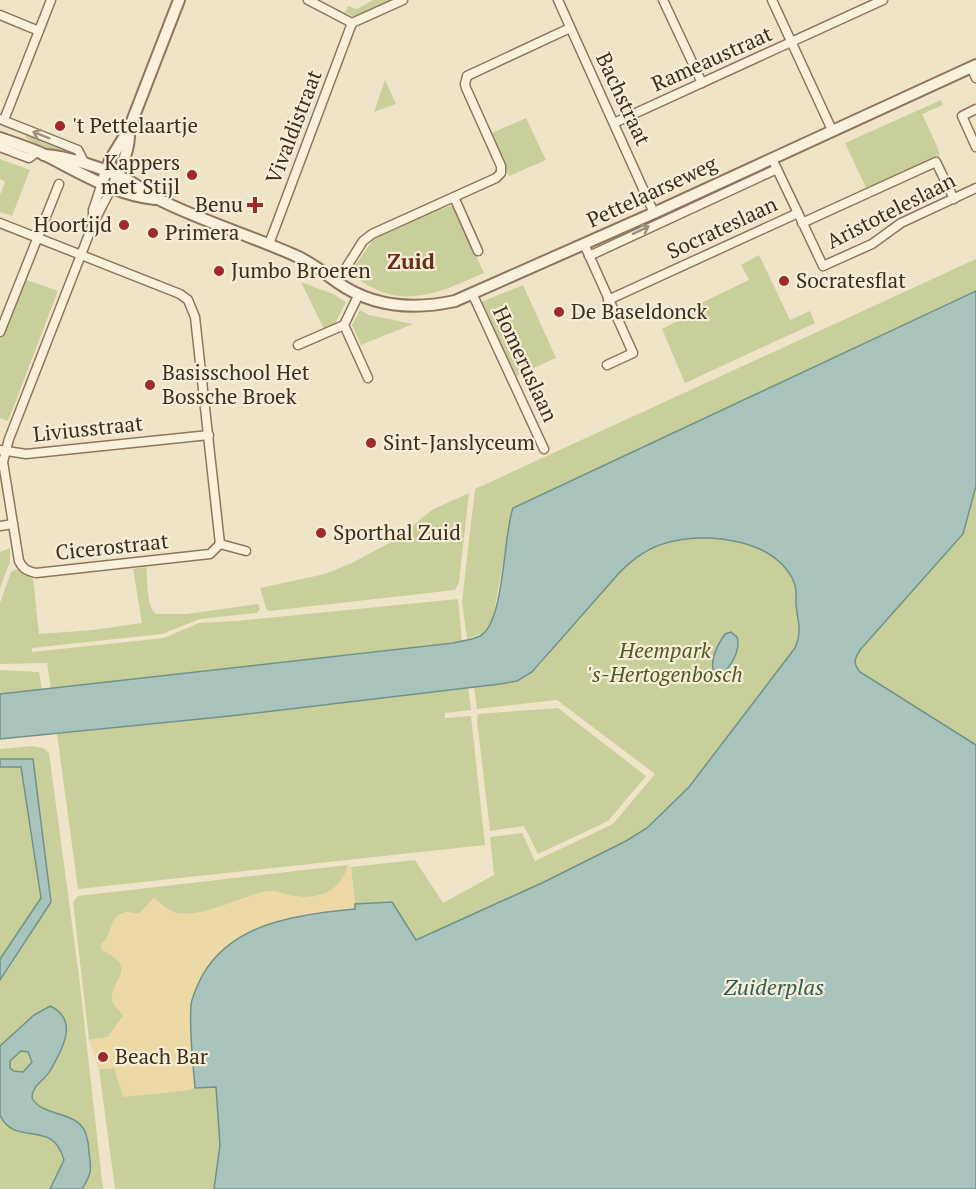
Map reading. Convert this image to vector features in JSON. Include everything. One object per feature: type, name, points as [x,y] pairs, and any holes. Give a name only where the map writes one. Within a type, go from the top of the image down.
[{"type":"street","points":[[2,119],[51,0]]},
{"type":"street","points":[[0,526],[13,524],[3,450],[93,224],[107,185],[106,172],[110,160],[129,129],[179,0]]},
{"type":"street","points":[[308,0],[352,23],[403,0]]},
{"type":"street","name":"Bachstraat","points":[[558,0],[654,213]]},
{"type":"street","points":[[663,0],[702,83]]},
{"type":"street","points":[[772,0],[832,130]]},
{"type":"street","name":"Rameaustraat","points":[[614,123],[880,1]]},
{"type":"street","points":[[0,15],[39,31]]},
{"type":"street","name":"Vivaldistraat","points":[[269,244],[352,23]]},
{"type":"street","points":[[337,282],[363,241],[372,234],[496,178],[501,173],[501,166],[466,88],[467,76],[570,28]]},
{"type":"street","name":"Pettelaarseweg","points":[[0,147],[36,155],[55,155],[117,176],[159,200],[269,244],[286,259],[328,280],[392,305],[415,307],[455,301],[654,213],[832,130],[975,73]]},
{"type":"street","points":[[976,109],[962,116],[976,147]]},
{"type":"street","name":"Pettelaarseweg","points":[[2,119],[78,150],[85,164]]},
{"type":"street","points":[[107,185],[117,176],[123,164],[129,129]]},
{"type":"street","name":"Pettelaarseweg","points":[[0,138],[123,192],[159,200]]},
{"type":"street","points":[[772,158],[798,213]]},
{"type":"street","points":[[802,223],[936,162],[954,199]]},
{"type":"street","name":"Pettelaarseweg","points":[[589,256],[777,169]]},
{"type":"street","points":[[0,332],[59,184]]},
{"type":"street","name":"Aristoteleslaan","points":[[823,266],[872,244],[902,223],[976,188]]},
{"type":"street","points":[[454,197],[478,251]]},
{"type":"street","name":"Socrateslaan","points":[[608,300],[798,213],[823,266]]},
{"type":"street","points":[[0,223],[180,294],[188,300],[195,317],[220,544],[246,551]]},
{"type":"street","points":[[584,244],[633,353],[607,365]]},
{"type":"street","name":"Homeruslaan","points":[[472,293],[544,449]]},
{"type":"street","points":[[298,345],[344,325],[360,294]]},
{"type":"street","points":[[344,325],[368,378]]},
{"type":"street","name":"Liviusstraat","points":[[3,450],[26,454],[208,435]]},
{"type":"street","name":"Cicerostraat","points":[[13,524],[21,567],[28,572],[36,573],[210,554],[220,544]]},
{"type":"green space","points":[[373,0],[397,0],[358,19],[345,12],[348,6],[357,9]]},
{"type":"green space","points":[[385,80],[396,104],[374,112]]},
{"type":"green space","points":[[941,100],[943,105],[922,114],[940,157],[868,192],[845,143]]},
{"type":"green space","points":[[526,118],[546,160],[509,176],[490,134]]},
{"type":"green space","points":[[27,132],[44,139],[46,143],[76,152],[79,158],[38,146],[25,137]]},
{"type":"green space","points":[[0,159],[30,170],[12,216],[0,212],[0,195],[5,182],[0,179]]},
{"type":"green space","points":[[453,205],[484,273],[444,290],[416,296],[387,294],[349,274],[373,240],[430,213]]},
{"type":"green space","points":[[759,255],[790,320],[810,311],[815,323],[685,383],[662,329],[699,310],[697,305],[749,280],[741,265]]},
{"type":"green space","points":[[976,259],[976,291],[513,508],[493,618],[483,633],[467,639],[462,601],[475,489]]},
{"type":"green space","points":[[24,279],[58,291],[8,421],[0,418],[0,339]]},
{"type":"green space","points":[[301,282],[333,294],[346,302],[335,324],[324,329]]},
{"type":"green space","points":[[523,285],[556,358],[514,377],[481,302]]},
{"type":"green space","points":[[360,310],[369,315],[413,324],[361,345],[352,325]]},
{"type":"green space","points":[[976,486],[976,745],[860,672],[855,662],[860,651],[962,535]]},
{"type":"green space","points":[[469,493],[459,582],[455,590],[269,611],[266,608],[260,588],[325,574],[352,563],[395,540],[432,510]]},
{"type":"green space","name":"Heempark 's-Hertogenbosch","points":[[700,537],[742,542],[756,547],[780,562],[789,572],[795,585],[799,629],[796,645],[789,657],[689,787],[647,828],[626,841],[544,882],[415,940],[392,902],[355,904],[351,867],[415,860],[443,903],[494,875],[490,837],[522,833],[535,861],[613,824],[655,774],[557,700],[477,709],[474,687],[508,683],[527,676],[540,665],[587,606],[618,573],[655,548],[676,540]]},
{"type":"green space","points":[[10,548],[10,562],[0,588],[0,552]]},
{"type":"green space","points":[[146,567],[150,605],[156,614],[187,614],[258,604],[260,609],[257,613],[200,619],[162,634],[32,648],[32,652],[164,638],[199,623],[458,599],[462,641],[51,689],[47,663],[0,664],[0,603],[11,572],[17,569],[33,578],[39,634],[142,623],[133,569]]},
{"type":"green space","points":[[0,670],[39,672],[42,690],[0,694]]},
{"type":"green space","points":[[468,687],[471,710],[445,713],[445,718],[471,716],[485,845],[78,889],[57,734],[267,712]]},
{"type":"green space","points":[[558,708],[646,776],[608,821],[538,854],[524,826],[490,831],[477,720],[478,714]]},
{"type":"green space","points":[[31,746],[43,748],[49,753],[79,976],[103,1189],[0,1189],[0,749]]},
{"type":"green space","points":[[348,865],[345,874],[335,887],[313,897],[267,891],[206,911],[183,914],[170,911],[154,898],[139,914],[126,912],[114,920],[102,950],[114,957],[120,964],[122,970],[112,997],[114,1004],[124,1015],[108,1037],[89,1040],[73,902],[78,896]]},
{"type":"green space","points":[[193,1063],[195,1088],[216,1087],[220,1145],[214,1189],[115,1189],[99,1069]]},
{"type":"sand","points":[[348,865],[351,867],[355,909],[280,920],[248,931],[228,945],[191,1004],[195,1088],[123,1097],[114,1068],[99,1069],[89,1040],[108,1037],[123,1016],[114,1005],[112,998],[120,977],[120,964],[114,957],[102,950],[101,944],[105,941],[116,918],[124,913],[139,914],[154,898],[170,911],[183,914],[206,911],[267,891],[304,897],[321,895],[335,887],[345,874]]},
{"type":"water","name":"Zuiderplas","points":[[976,291],[976,486],[963,534],[860,650],[855,661],[860,672],[976,745],[976,1189],[214,1189],[220,1145],[216,1087],[195,1088],[191,1015],[195,990],[215,958],[231,943],[269,924],[312,914],[355,909],[355,904],[392,902],[416,940],[544,882],[647,828],[689,787],[795,648],[799,630],[795,585],[787,569],[774,557],[758,548],[720,539],[682,539],[653,548],[630,563],[532,672],[517,681],[230,716],[0,739],[0,694],[453,643],[480,636],[488,628],[499,596],[513,508]]},
{"type":"water","points":[[731,632],[737,637],[738,642],[734,659],[723,672],[714,673],[715,652],[725,634]]},
{"type":"water","points":[[0,759],[33,759],[51,902],[0,980],[0,959],[41,898],[21,767],[0,767]]},
{"type":"water","points":[[50,1006],[64,1019],[66,1036],[63,1045],[50,1071],[36,1086],[32,1098],[44,1109],[68,1117],[82,1126],[88,1141],[90,1168],[89,1176],[82,1189],[50,1189],[64,1160],[58,1147],[51,1139],[15,1130],[7,1125],[0,1115],[0,1046],[34,1015]],"holes":[[[21,1051],[28,1052],[32,1062],[23,1072],[10,1068],[10,1061]]]},
{"type":"place","name":"'t Pettelaartje","points":[[60,126]]},
{"type":"place","name":"Kappers met Stijl","points":[[192,175]]},
{"type":"place","name":"Benu","points":[[255,205]]},
{"type":"place","name":"Hoortijd","points":[[124,225]]},
{"type":"place","name":"Primera","points":[[153,233]]},
{"type":"place","name":"Jumbo Broeren","points":[[219,271]]},
{"type":"place","name":"Socratesflat","points":[[784,281]]},
{"type":"place","name":"De Baseldonck","points":[[559,312]]},
{"type":"place","name":"Basisschool Het Bossche Broek","points":[[150,385]]},
{"type":"place","name":"Sint-Janslyceum","points":[[371,443]]},
{"type":"place","name":"Sporthal Zuid","points":[[321,533]]},
{"type":"place","name":"Beach Bar","points":[[103,1057]]},
{"type":"district","name":"Zuid","points":[[411,261]]}]
